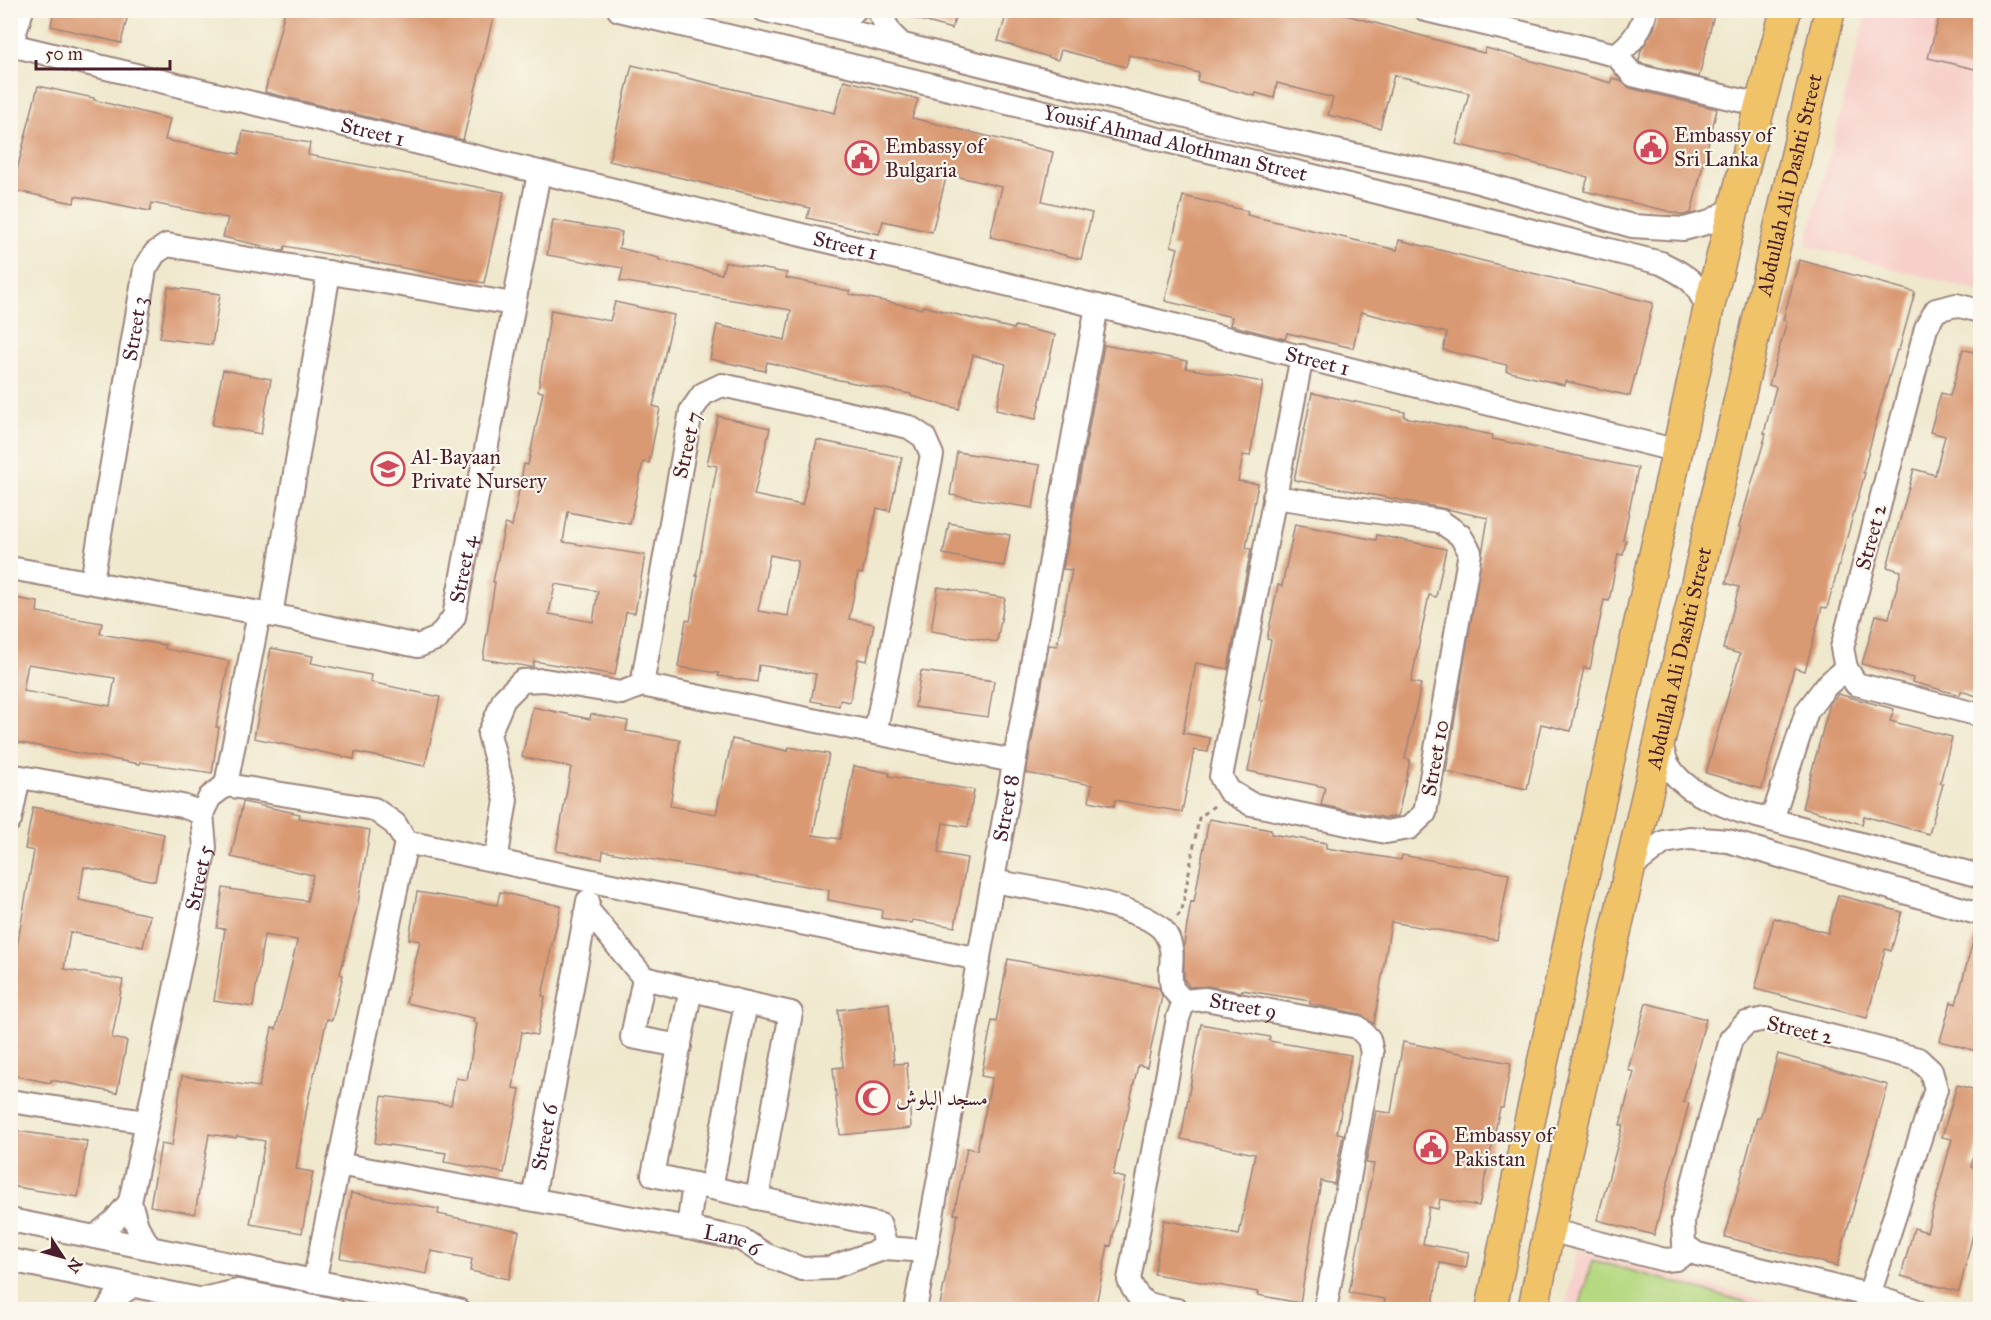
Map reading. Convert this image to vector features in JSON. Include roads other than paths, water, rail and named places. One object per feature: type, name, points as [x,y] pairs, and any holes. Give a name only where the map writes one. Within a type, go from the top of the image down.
[{"type":"main road","points":[[1491,1310],[1524,1147],[1708,311],[1786,10]]},
{"type":"main road","name":"Abdullah Ali Dashti Street","points":[[1533,1310],[1659,738],[1830,10]]},
{"type":"main road","points":[[1547,1043],[1546,1101],[1548,1107],[1564,1115],[1576,1109]]},
{"type":"main road","points":[[1524,1147],[1529,1142],[1542,1142],[1548,1154],[1539,1204],[1541,1218],[1549,1230]]},
{"type":"street","points":[[11,46],[22,10]]},
{"type":"street","name":"Yousif Ahmad Alothman Street","points":[[619,10],[1313,176],[1661,263],[1682,273],[1700,289],[1708,311]]},
{"type":"street","name":"Yousif Ahmad Alothman Street","points":[[764,10],[1270,137],[1468,179],[1632,226],[1684,229],[1710,222],[1733,208]]},
{"type":"street","points":[[830,26],[841,22],[855,10]]},
{"type":"street","points":[[878,10],[891,34],[901,44]]},
{"type":"street","points":[[1617,55],[1631,44],[1642,27],[1646,10]]},
{"type":"street","points":[[1432,11],[1617,55],[1633,75],[1760,105]]},
{"type":"street","name":"Street 1","points":[[11,46],[1097,306],[1678,451]]},
{"type":"street","points":[[1064,116],[1097,111],[1274,157],[1278,152],[1278,146],[1270,137]]},
{"type":"street","points":[[1313,176],[1310,169],[1312,166],[1325,159],[1441,186],[1459,186],[1468,179]]},
{"type":"street","name":"Street 4","points":[[10,568],[265,614],[418,646],[438,638],[454,617],[539,173]]},
{"type":"street","points":[[1499,222],[1508,216],[1518,215],[1628,242],[1635,240],[1637,236],[1632,226]]},
{"type":"street","name":"Street 3","points":[[92,581],[145,269],[155,253],[167,245],[513,304]]},
{"type":"street","points":[[202,813],[210,797],[226,785],[265,614],[329,272]]},
{"type":"street","name":"Street 2","points":[[1846,668],[1842,648],[1926,328],[1936,310],[1956,305],[1980,311]]},
{"type":"street","name":"Street 8","points":[[915,1310],[1097,306]]},
{"type":"street","points":[[1274,498],[1302,356]]},
{"type":"street","name":"Street 7","points":[[642,685],[691,411],[703,394],[722,384],[909,427],[924,436],[932,455],[875,733]]},
{"type":"street","name":"Street 10","points":[[1274,498],[1440,521],[1460,535],[1470,552],[1425,813],[1409,828],[1386,832],[1251,804],[1230,791],[1221,777],[1274,498]]},
{"type":"street","points":[[1772,820],[1808,711],[1826,686],[1846,668],[1856,684],[1980,715]]},
{"type":"street","points":[[496,861],[506,800],[489,734],[504,699],[522,681],[544,680],[621,693],[642,685],[1013,761]]},
{"type":"street","points":[[1659,738],[1668,765],[1689,789],[1712,801],[1742,813],[1980,876]]},
{"type":"street","name":"Street 5","points":[[10,820],[15,776],[182,806],[202,813],[205,848],[130,1202],[137,1226],[150,1248]]},
{"type":"street","points":[[226,785],[374,809],[395,824],[406,842],[314,1281]]},
{"type":"street","points":[[1728,841],[1723,829],[1725,822],[1735,813],[1742,813]]},
{"type":"street","points":[[1630,868],[1664,842],[1689,838],[1728,841],[1980,914]]},
{"type":"street","points":[[406,842],[979,959]]},
{"type":"street","name":"Street 6","points":[[338,1164],[533,1199],[592,881]]},
{"type":"street","points":[[992,881],[1132,910],[1152,920],[1165,932],[1172,948],[1173,988],[1184,1001]]},
{"type":"street","points":[[587,909],[644,978],[791,1013],[757,1198]]},
{"type":"street","points":[[644,978],[632,1036],[680,1046]]},
{"type":"street","points":[[692,990],[653,1175],[880,1225],[886,1248]]},
{"type":"street","name":"Street 9","points":[[1177,1310],[1146,1305],[1134,1294],[1129,1280],[1178,1018],[1184,1001],[1205,999],[1358,1027],[1369,1039],[1372,1053],[1325,1310]]},
{"type":"street","points":[[688,1228],[703,1186],[746,1003]]},
{"type":"street","name":"Street 2","points":[[1691,1250],[1684,1245],[1683,1220],[1731,1039],[1746,1023],[1765,1019],[1918,1059],[1931,1071],[1936,1089],[1869,1295]]},
{"type":"street","points":[[10,1101],[146,1122]]},
{"type":"street","name":"Lane 6","points":[[533,1199],[741,1239],[764,1254],[802,1269],[830,1268],[886,1248],[926,1251]]},
{"type":"street","points":[[95,1237],[114,1221],[130,1202]]},
{"type":"street","points":[[10,1220],[314,1281],[408,1304],[458,1310]]},
{"type":"street","points":[[1549,1230],[1665,1260],[1676,1259],[1691,1250],[1698,1254],[1869,1295],[1915,1310]]},
{"type":"street","points":[[10,1260],[251,1310]]},
{"type":"street","points":[[92,1277],[102,1295],[105,1310]]},
{"type":"street","points":[[105,1310],[132,1286]]},
{"type":"street","points":[[200,1300],[238,1291],[334,1310]]},
{"type":"place","name":"Embassy of Sri Lanka","points":[[1651,147]]},
{"type":"place","name":"Embassy of Bulgaria","points":[[862,158]]},
{"type":"place","name":"Al-Bayaan Private Nursery","points":[[388,469]]},
{"type":"place","name":"مسجد البلوش","points":[[873,1098]]},
{"type":"place","name":"Embassy of Pakistan","points":[[1431,1147]]}]
